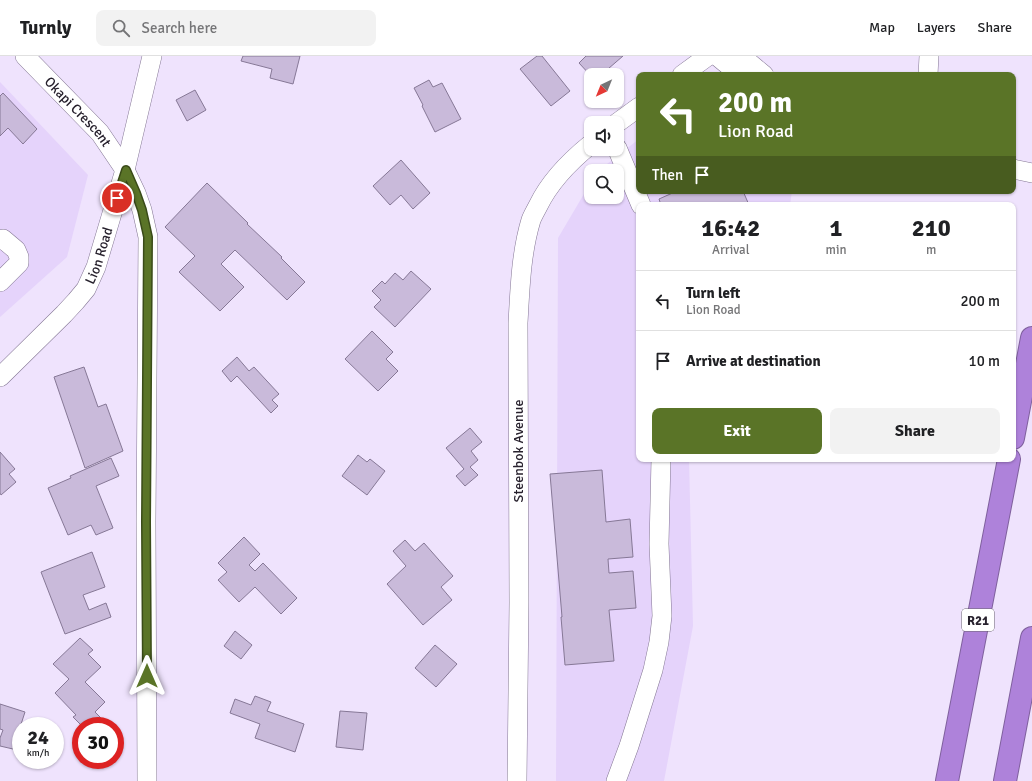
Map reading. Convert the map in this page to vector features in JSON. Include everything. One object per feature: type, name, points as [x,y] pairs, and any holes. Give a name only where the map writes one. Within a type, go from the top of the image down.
[{"type":"highway","points":[[1016,422],[1032,338]]},
{"type":"highway","name":"R21","points":[[947,781],[1008,462]]},
{"type":"highway","points":[[1005,781],[1032,638]]},
{"type":"street","name":"Okapi Crescent","points":[[25,56],[100,133],[126,170],[142,210],[148,237],[146,522],[148,781]]},
{"type":"street","name":"Lion Road","points":[[0,377],[64,314],[86,289],[96,267],[126,170],[152,56]]},
{"type":"street","points":[[686,72],[708,56]]},
{"type":"street","points":[[717,56],[736,72]]},
{"type":"street","points":[[742,56],[761,72]]},
{"type":"street","points":[[928,72],[929,56]]},
{"type":"street","points":[[624,118],[636,109]]},
{"type":"street","name":"Steenbok Avenue","points":[[516,781],[519,602],[518,330],[520,282],[525,244],[532,219],[540,202],[552,181],[584,149]]},
{"type":"street","points":[[620,156],[636,193]]},
{"type":"street","points":[[1016,170],[1032,173]]},
{"type":"street","points":[[1016,179],[1032,182]]},
{"type":"street","points":[[0,240],[3,239],[16,250],[19,257],[19,263],[0,282]]},
{"type":"street","points":[[616,781],[629,746],[653,670],[659,642],[662,616],[660,544],[661,462]]},
{"type":"shaded area","points":[[0,82],[88,175],[67,257],[0,317]]},
{"type":"shaded area","points":[[636,141],[636,194],[792,194],[790,202],[636,202],[636,462],[689,462],[693,626],[664,781],[556,781],[558,238],[584,194],[584,204],[624,204],[624,164],[607,164],[617,156],[624,156],[624,151]]},
{"type":"building","points":[[243,56],[300,56],[293,84],[270,78],[272,69],[241,61]]},
{"type":"building","points":[[537,56],[542,56],[570,91],[551,106],[520,69]]},
{"type":"building","points":[[586,56],[623,56],[609,68],[584,68],[579,63]]},
{"type":"building","points":[[429,80],[433,87],[442,83],[461,119],[435,132],[414,88]]},
{"type":"building","points":[[195,90],[206,110],[187,121],[176,100]]},
{"type":"building","points":[[3,93],[37,129],[23,144],[8,128],[0,136],[0,96]]},
{"type":"building","points":[[401,160],[430,193],[413,209],[401,195],[390,205],[373,186]]},
{"type":"building","points":[[207,183],[282,257],[281,258],[305,282],[287,300],[235,250],[221,264],[244,287],[220,311],[179,272],[195,256],[165,227]]},
{"type":"building","points":[[670,194],[744,194],[748,202],[660,202],[659,199]]},
{"type":"building","points":[[411,271],[431,289],[395,327],[374,307],[381,300],[372,291],[382,281],[385,284],[395,273],[403,280]]},
{"type":"building","points":[[372,331],[393,352],[386,359],[398,371],[378,391],[345,359]]},
{"type":"building","points":[[237,357],[249,371],[254,367],[279,394],[272,400],[278,406],[271,413],[237,376],[231,382],[222,371]]},
{"type":"building","points":[[84,367],[98,407],[106,404],[123,451],[85,468],[54,377]]},
{"type":"building","points":[[470,428],[482,442],[471,451],[478,460],[470,467],[478,475],[465,486],[456,476],[464,469],[446,448]]},
{"type":"building","points":[[0,452],[15,469],[9,474],[16,482],[1,495],[0,493]]},
{"type":"building","points":[[358,455],[367,462],[370,459],[385,471],[367,495],[342,476]]},
{"type":"building","points":[[111,458],[119,476],[96,486],[113,528],[96,535],[91,525],[68,535],[48,488],[71,478],[70,476]]},
{"type":"building","points":[[602,470],[606,522],[630,519],[633,557],[608,559],[609,573],[633,571],[636,608],[609,610],[614,661],[565,665],[550,474]]},
{"type":"building","points":[[244,537],[260,554],[249,565],[255,571],[263,563],[297,598],[281,614],[255,587],[239,602],[218,580],[227,572],[218,563]]},
{"type":"building","points":[[405,540],[415,551],[424,543],[453,576],[441,587],[452,600],[423,625],[387,584],[406,566],[393,551]]},
{"type":"building","points":[[92,552],[105,587],[83,595],[89,610],[106,603],[111,617],[65,634],[41,572]]},
{"type":"building","points":[[235,631],[252,645],[241,659],[224,646]]},
{"type":"building","points":[[80,638],[93,650],[88,654],[101,667],[85,682],[105,702],[95,712],[100,717],[73,717],[76,715],[55,693],[69,679],[53,664]]},
{"type":"building","points":[[435,645],[457,664],[436,687],[415,668]]},
{"type":"building","points":[[255,696],[271,702],[267,711],[304,724],[295,752],[255,738],[260,724],[230,713],[235,699],[251,705]]},
{"type":"building","points":[[0,704],[25,712],[23,717],[12,717],[12,749],[0,746],[0,738],[3,730],[0,729]]},
{"type":"building","points":[[340,711],[367,713],[363,750],[336,747]]},
{"type":"route","points":[[117,198],[126,170],[142,210],[148,237],[146,522],[147,676]]}]
